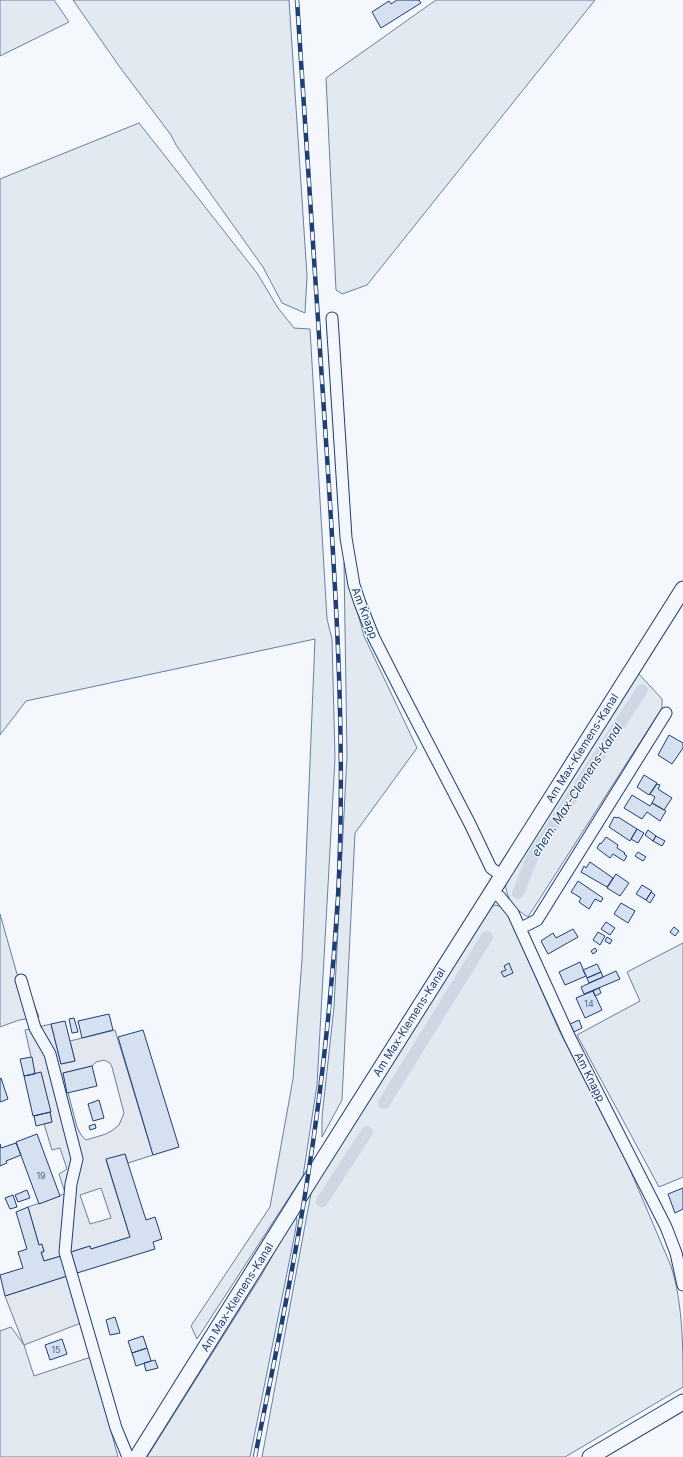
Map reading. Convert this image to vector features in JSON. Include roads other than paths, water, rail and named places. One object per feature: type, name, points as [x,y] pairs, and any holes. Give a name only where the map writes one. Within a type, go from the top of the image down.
[{"type":"main road","name":"Am Max-Klemens-Kanal","points":[[137,1457],[683,589]]},
{"type":"main road","points":[[590,1457],[683,1402]]},
{"type":"street","name":"Am Knapp","points":[[332,318],[346,538],[354,585],[374,638],[492,868],[502,876]]},
{"type":"street","points":[[521,928],[537,920],[666,713]]},
{"type":"street","name":"Am Knapp","points":[[492,892],[500,897],[513,913],[521,928],[570,1038],[672,1239],[681,1266],[683,1285]]},
{"type":"street","points":[[21,980],[35,1028],[50,1054],[77,1159],[71,1184],[65,1252],[116,1428],[128,1457]]},
{"type":"waterway","name":"ehem. Max-Clemens-Kanal","points":[[518,893],[532,858],[642,690]]},
{"type":"waterway","name":"ehem. Max-Clemens-Kanal","points":[[384,1103],[487,937]]},
{"type":"waterway","name":"ehem. Max-Clemens-Kanal","points":[[322,1201],[367,1132]]},
{"type":"railway","points":[[255,1457],[296,1251],[317,1111],[333,968],[340,840],[341,783],[339,669],[330,498],[297,0]]}]
